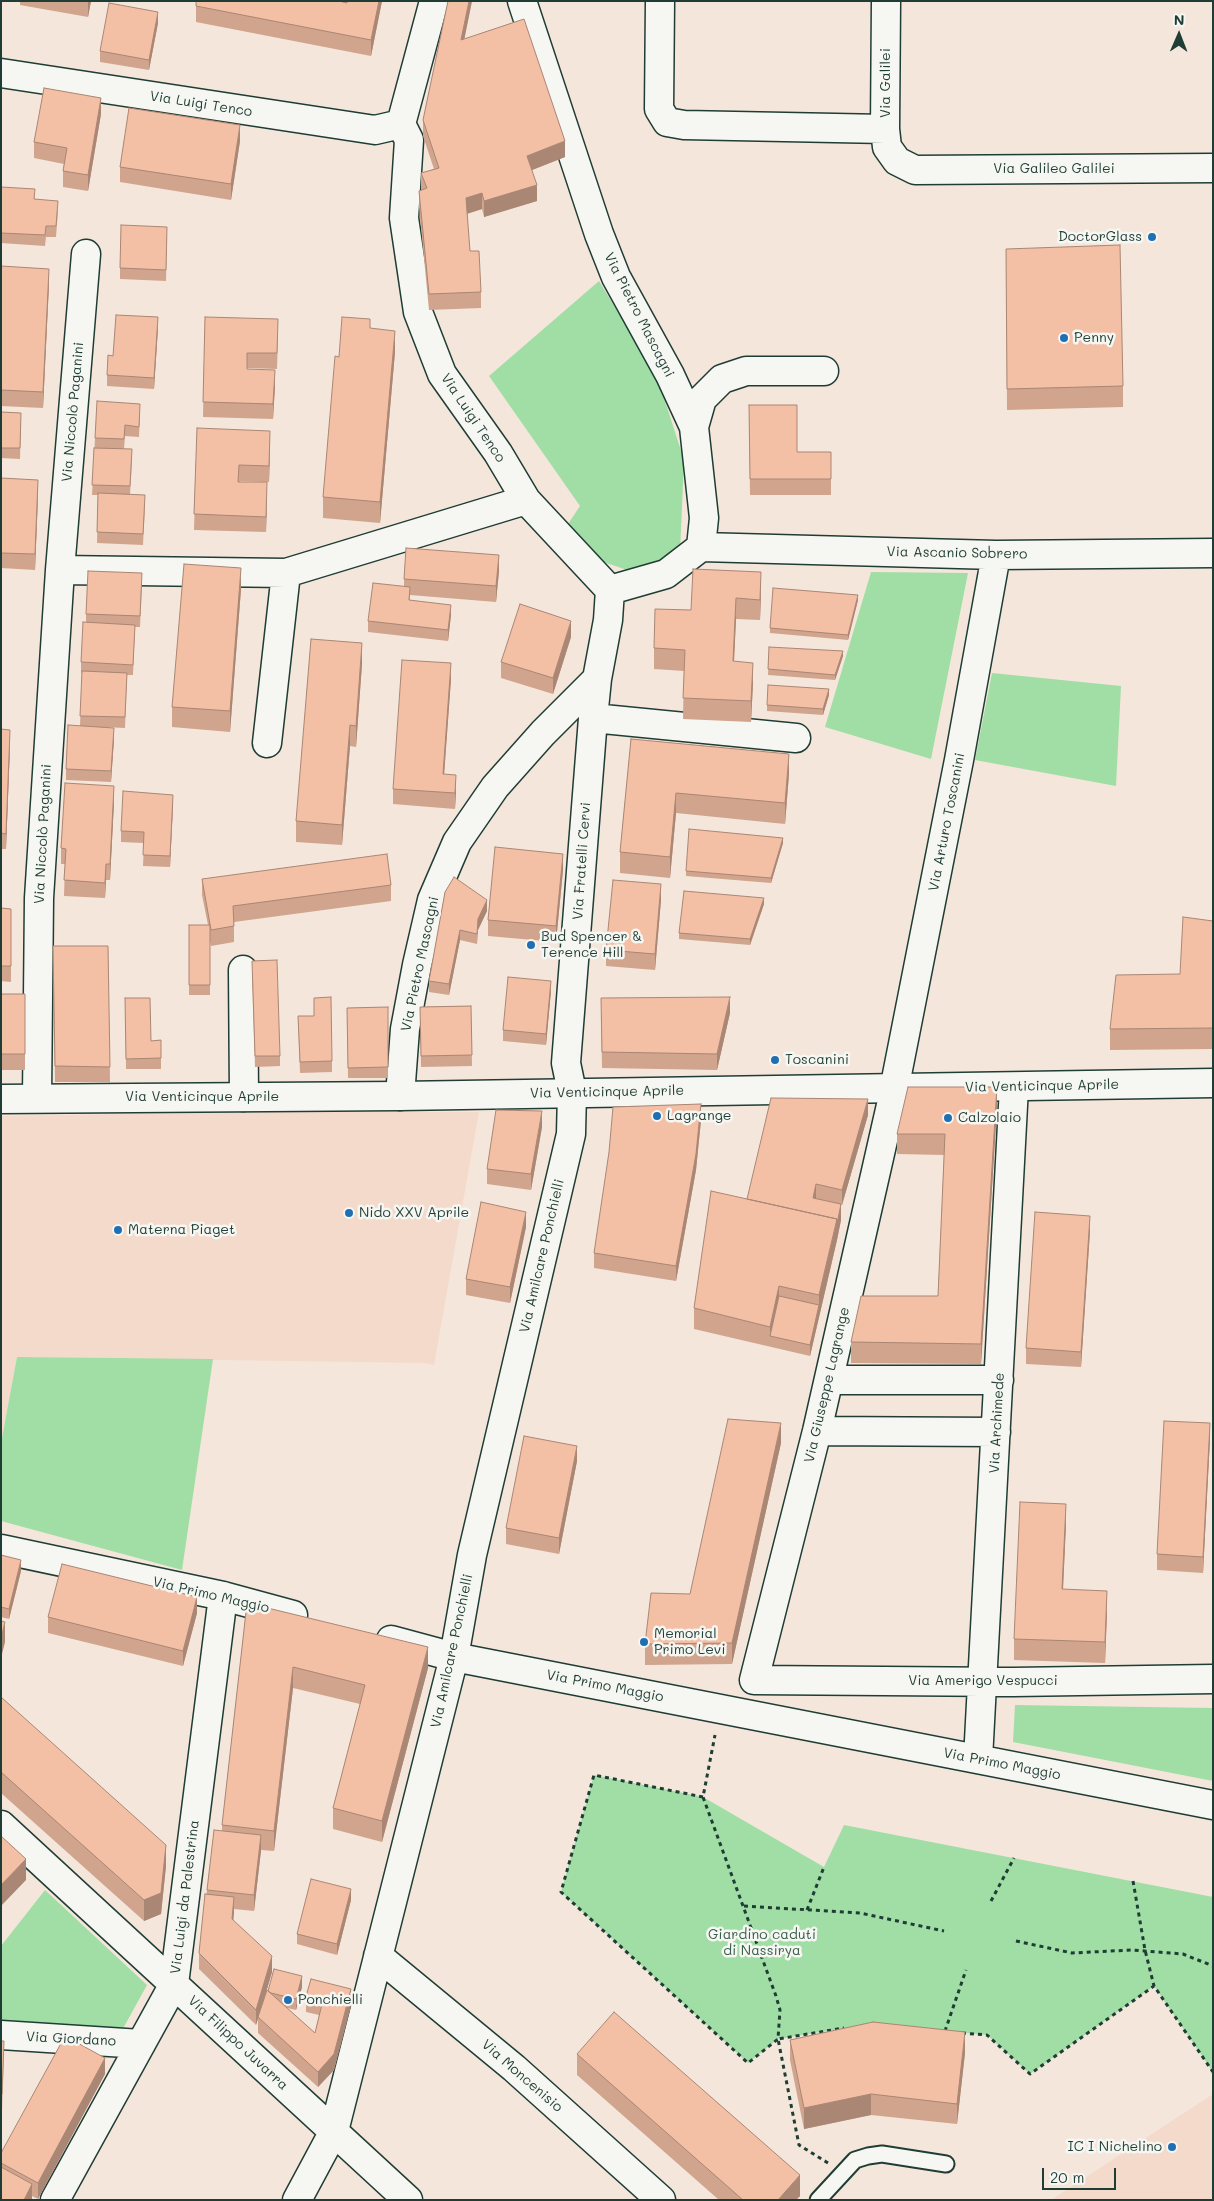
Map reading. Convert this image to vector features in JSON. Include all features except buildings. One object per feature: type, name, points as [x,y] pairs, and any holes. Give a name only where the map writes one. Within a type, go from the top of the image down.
[{"type":"street","points":[[401,124],[434,1]]},
{"type":"street","name":"Via Pietro Mascagni","points":[[522,1],[599,234],[616,277],[670,375],[694,427],[704,518],[701,547]]},
{"type":"street","points":[[660,1],[659,109],[667,122],[684,125],[885,129]]},
{"type":"street","name":"Via Galilei","points":[[886,1],[885,129],[887,147],[897,161]]},
{"type":"street","name":"Via Luigi Tenco","points":[[1,73],[375,130],[401,124],[409,140],[404,218],[418,312],[442,374],[498,453],[526,500],[610,590]]},
{"type":"street","name":"Via Galileo Galilei","points":[[897,161],[915,170],[1213,168]]},
{"type":"street","name":"Via Niccolò Paganini","points":[[37,1098],[39,898],[60,570],[86,254]]},
{"type":"street","points":[[694,427],[702,399],[722,379],[746,370],[824,372]]},
{"type":"street","points":[[60,570],[286,574],[526,500]]},
{"type":"street","points":[[610,590],[666,574],[701,547]]},
{"type":"street","name":"Via Ascanio Sobrero","points":[[701,547],[996,555],[1213,553]]},
{"type":"street","name":"Via Arturo Toscanini","points":[[894,1088],[959,760],[996,555]]},
{"type":"street","points":[[267,743],[286,574]]},
{"type":"street","name":"Via Fratelli Cervi","points":[[572,1092],[566,1063],[593,718],[597,679],[608,620],[610,590]]},
{"type":"street","name":"Via Pietro Mascagni","points":[[400,1096],[405,1029],[417,965],[432,900],[457,842],[496,787],[543,733],[597,679]]},
{"type":"street","points":[[593,718],[796,738]]},
{"type":"street","points":[[243,970],[244,1097]]},
{"type":"street","name":"Via Venticinque Aprile","points":[[1,1099],[400,1096],[1213,1083]]},
{"type":"street","name":"Via Archimede","points":[[978,1759],[1000,1380],[1014,1087]]},
{"type":"street","name":"Via Giuseppe Lagrange","points":[[754,1680],[817,1431],[894,1088]]},
{"type":"street","name":"Via Amilcare Ponchielli","points":[[297,2200],[334,2131],[454,1657],[472,1556],[570,1134],[572,1092]]},
{"type":"street","points":[[829,1380],[1000,1380]]},
{"type":"street","points":[[817,1431],[996,1432]]},
{"type":"street","name":"Via Primo Maggio","points":[[1,1549],[223,1596],[318,1621]]},
{"type":"street","name":"Via Luigi da Palestrina","points":[[55,2200],[174,1984],[223,1596]]},
{"type":"street","name":"Via Primo Maggio","points":[[365,1633],[454,1657],[1213,1805]]},
{"type":"street","name":"Via Amerigo Vespucci","points":[[754,1680],[983,1682],[1213,1679]]},
{"type":"street","name":"Via Filippo Juvarra","points":[[1,1825],[408,2200]]},
{"type":"street","name":"Via Moncenisio","points":[[378,1956],[514,2068],[661,2200]]},
{"type":"street","name":"Via Giordano","points":[[1,2035],[141,2044]]},
{"type":"lane","points":[[818,2200],[855,2160],[882,2154],[946,2164]]},
{"type":"path","points":[[720,1709],[703,1797],[744,1906],[780,2010],[778,2039],[799,2145],[842,2172]]},
{"type":"path","points":[[703,1797],[594,1775],[561,1892],[748,2063],[778,2039],[851,2027]]},
{"type":"path","points":[[991,1901],[1014,1858]]},
{"type":"path","points":[[807,1910],[824,1867]]},
{"type":"path","points":[[1133,1881],[1145,1950],[1154,1986],[1213,2072]]},
{"type":"path","points":[[744,1906],[860,1913],[944,1931]]},
{"type":"path","points":[[1016,1941],[1072,1953],[1145,1950],[1183,1954],[1213,1966]]},
{"type":"path","points":[[945,2031],[966,1970]]},
{"type":"path","points":[[936,2030],[987,2035],[1030,2074],[1154,1986]]},
{"type":"shaded area","points":[[255,1112],[479,1112],[434,1365],[424,1363],[17,1357],[1,1443],[1,1116]]},
{"type":"shaded area","name":"IC I Nichelino","points":[[1213,2094],[1213,2200],[1051,2200]]},
{"type":"green space","points":[[599,281],[657,376],[684,460],[680,554],[627,570],[595,559],[564,530],[580,506],[489,376]]},
{"type":"green space","points":[[871,572],[968,573],[931,759],[825,727]]},
{"type":"green space","points":[[992,673],[1121,686],[1116,786],[975,760]]},
{"type":"green space","points":[[17,1357],[213,1359],[182,1570],[1,1521],[1,1443]]},
{"type":"green space","points":[[1015,1705],[1213,1708],[1213,1781],[1013,1742]]},
{"type":"green space","name":"Giardino caduti di Nassirya","points":[[594,1775],[703,1797],[824,1867],[844,1825],[1213,1897],[1213,2072],[1154,1986],[1030,2074],[987,2035],[870,2024],[778,2039],[748,2063],[561,1892]]},
{"type":"green space","points":[[45,1890],[147,1985],[120,2034],[1,2023],[1,1946]]},
{"type":"place","name":"DoctorGlass","points":[[1152,237]]},
{"type":"place","name":"Penny","points":[[1064,338]]},
{"type":"place","name":"Bud Spencer & Terence Hill","points":[[531,945]]},
{"type":"place","name":"Toscanini","points":[[775,1060]]},
{"type":"place","name":"Lagrange","points":[[657,1116]]},
{"type":"place","name":"Calzolaio","points":[[948,1118]]},
{"type":"place","name":"Nido XXV Aprile","points":[[349,1213]]},
{"type":"place","name":"Materna Piaget","points":[[118,1230]]},
{"type":"place","name":"Memorial Primo Levi","points":[[644,1642]]},
{"type":"place","name":"Ponchielli","points":[[288,2000]]},
{"type":"place","name":"IC I Nichelino","points":[[1172,2147]]}]
